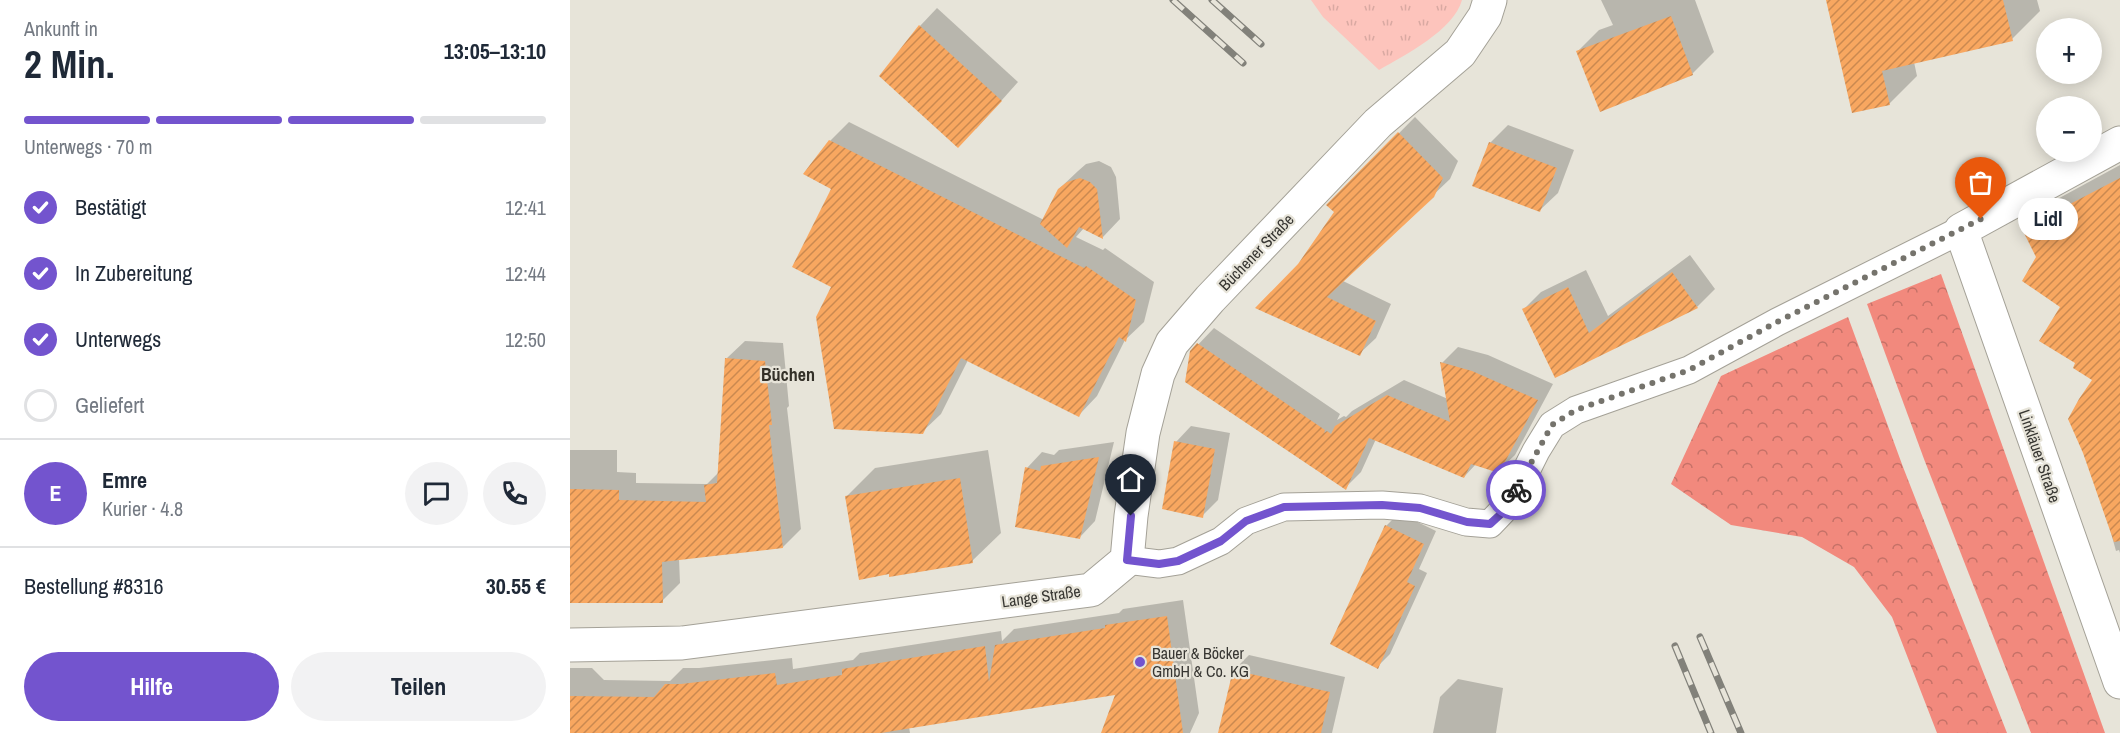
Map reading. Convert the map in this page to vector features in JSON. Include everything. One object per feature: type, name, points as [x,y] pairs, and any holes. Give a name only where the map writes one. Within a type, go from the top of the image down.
[{"type":"street","name":"Büchener Straße","points":[[1127,560],[1143,433],[1158,374],[1172,343],[1210,298],[1378,123],[1460,52],[1485,16],[1490,0]]},
{"type":"street","points":[[1961,230],[2120,142]]},
{"type":"street","name":"Linkläuer Straße","points":[[1961,230],[2120,682]]},
{"type":"street","name":"Lange Straße","points":[[570,645],[682,643],[1091,590],[1127,560]]},
{"type":"lane","points":[[1127,560],[1159,564],[1178,561],[1221,541],[1246,521],[1284,507],[1382,505],[1420,508],[1467,522],[1490,524],[1510,503],[1552,425],[1576,410],[1689,370],[1777,322],[1961,230]]},
{"type":"green space","points":[[1311,0],[1462,0],[1457,11],[1439,31],[1415,49],[1379,70],[1323,17]]},
{"type":"green space","points":[[1941,274],[2105,733],[2031,733],[1924,459],[1867,304]]},
{"type":"green space","points":[[1848,317],[1903,467],[2007,733],[1937,733],[1892,617],[1854,567],[1802,537],[1731,525],[1671,484],[1721,376]]},
{"type":"building","points":[[1826,0],[2003,0],[2013,41],[1882,71],[1890,105],[1852,113]]},
{"type":"building","points":[[1671,16],[1693,75],[1600,112],[1576,51]]},
{"type":"building","points":[[919,25],[1002,101],[958,148],[879,76]]},
{"type":"building","points":[[1398,132],[1443,178],[1434,197],[1327,297],[1376,321],[1360,356],[1255,308],[1298,264],[1334,212],[1326,205]]},
{"type":"building","points":[[829,140],[1084,268],[1086,266],[1136,300],[1126,342],[1119,337],[1079,417],[961,358],[923,434],[834,429],[816,317],[831,287],[792,267],[831,189],[803,174]]},
{"type":"building","points":[[1489,142],[1557,168],[1540,212],[1472,186]]},
{"type":"building","points":[[1080,178],[1090,182],[1097,189],[1103,239],[1079,227],[1067,248],[1040,224],[1058,189],[1067,182]]},
{"type":"building","points":[[2120,178],[2120,541],[2114,542],[2083,453],[2068,419],[2092,380],[2073,368],[2075,363],[2039,341],[2060,307],[2022,281],[2036,257],[2022,229]]},
{"type":"building","points":[[1672,272],[1698,308],[1555,378],[1522,309],[1568,287],[1589,333]]},
{"type":"building","points":[[1197,343],[1325,430],[1324,433],[1327,431],[1331,434],[1335,426],[1387,395],[1450,422],[1440,362],[1472,371],[1538,400],[1499,473],[1471,464],[1464,478],[1369,438],[1346,490],[1185,382],[1190,351]]},
{"type":"building","points":[[725,358],[765,361],[772,425],[769,425],[783,548],[662,562],[663,603],[570,603],[570,489],[619,490],[619,500],[706,502],[704,485],[717,483]]},
{"type":"building","points":[[1174,441],[1215,449],[1203,518],[1162,509]]},
{"type":"building","points":[[1099,457],[1080,539],[1015,527],[1025,467],[1040,471],[1041,466]]},
{"type":"building","points":[[960,478],[973,563],[859,580],[845,496]]},
{"type":"building","points":[[1385,525],[1424,544],[1407,582],[1415,586],[1378,669],[1330,644]]},
{"type":"building","points":[[1167,616],[1183,733],[1101,733],[1115,695],[881,733],[570,733],[570,696],[654,697],[665,684],[775,673],[777,685],[842,675],[842,669],[985,646],[989,682],[995,645]]},
{"type":"building","points":[[1233,670],[1330,692],[1321,733],[1218,733]]},
{"type":"railway","points":[[1173,0],[1243,63]]},
{"type":"railway","points":[[1212,0],[1261,44]]},
{"type":"railway","points":[[1700,637],[1741,733]]},
{"type":"railway","points":[[1675,646],[1711,733]]},
{"type":"way so far","points":[[1516,490],[1552,425],[1576,410],[1689,370],[1731,345],[1981,219]]},
{"type":"place","name":"Lidl","points":[[1981,219]]},
{"type":"place","name":"Bauer & Böcker GmbH & Co. KG","points":[[1140,662]]},
{"type":"district","name":"Büchen","points":[[788,374]]},
{"type":"route","points":[[1131,516],[1127,560],[1159,564],[1178,561],[1194,554],[1221,541],[1246,521],[1284,507],[1382,505],[1420,508],[1467,522],[1490,524],[1510,503],[1516,490]]}]
